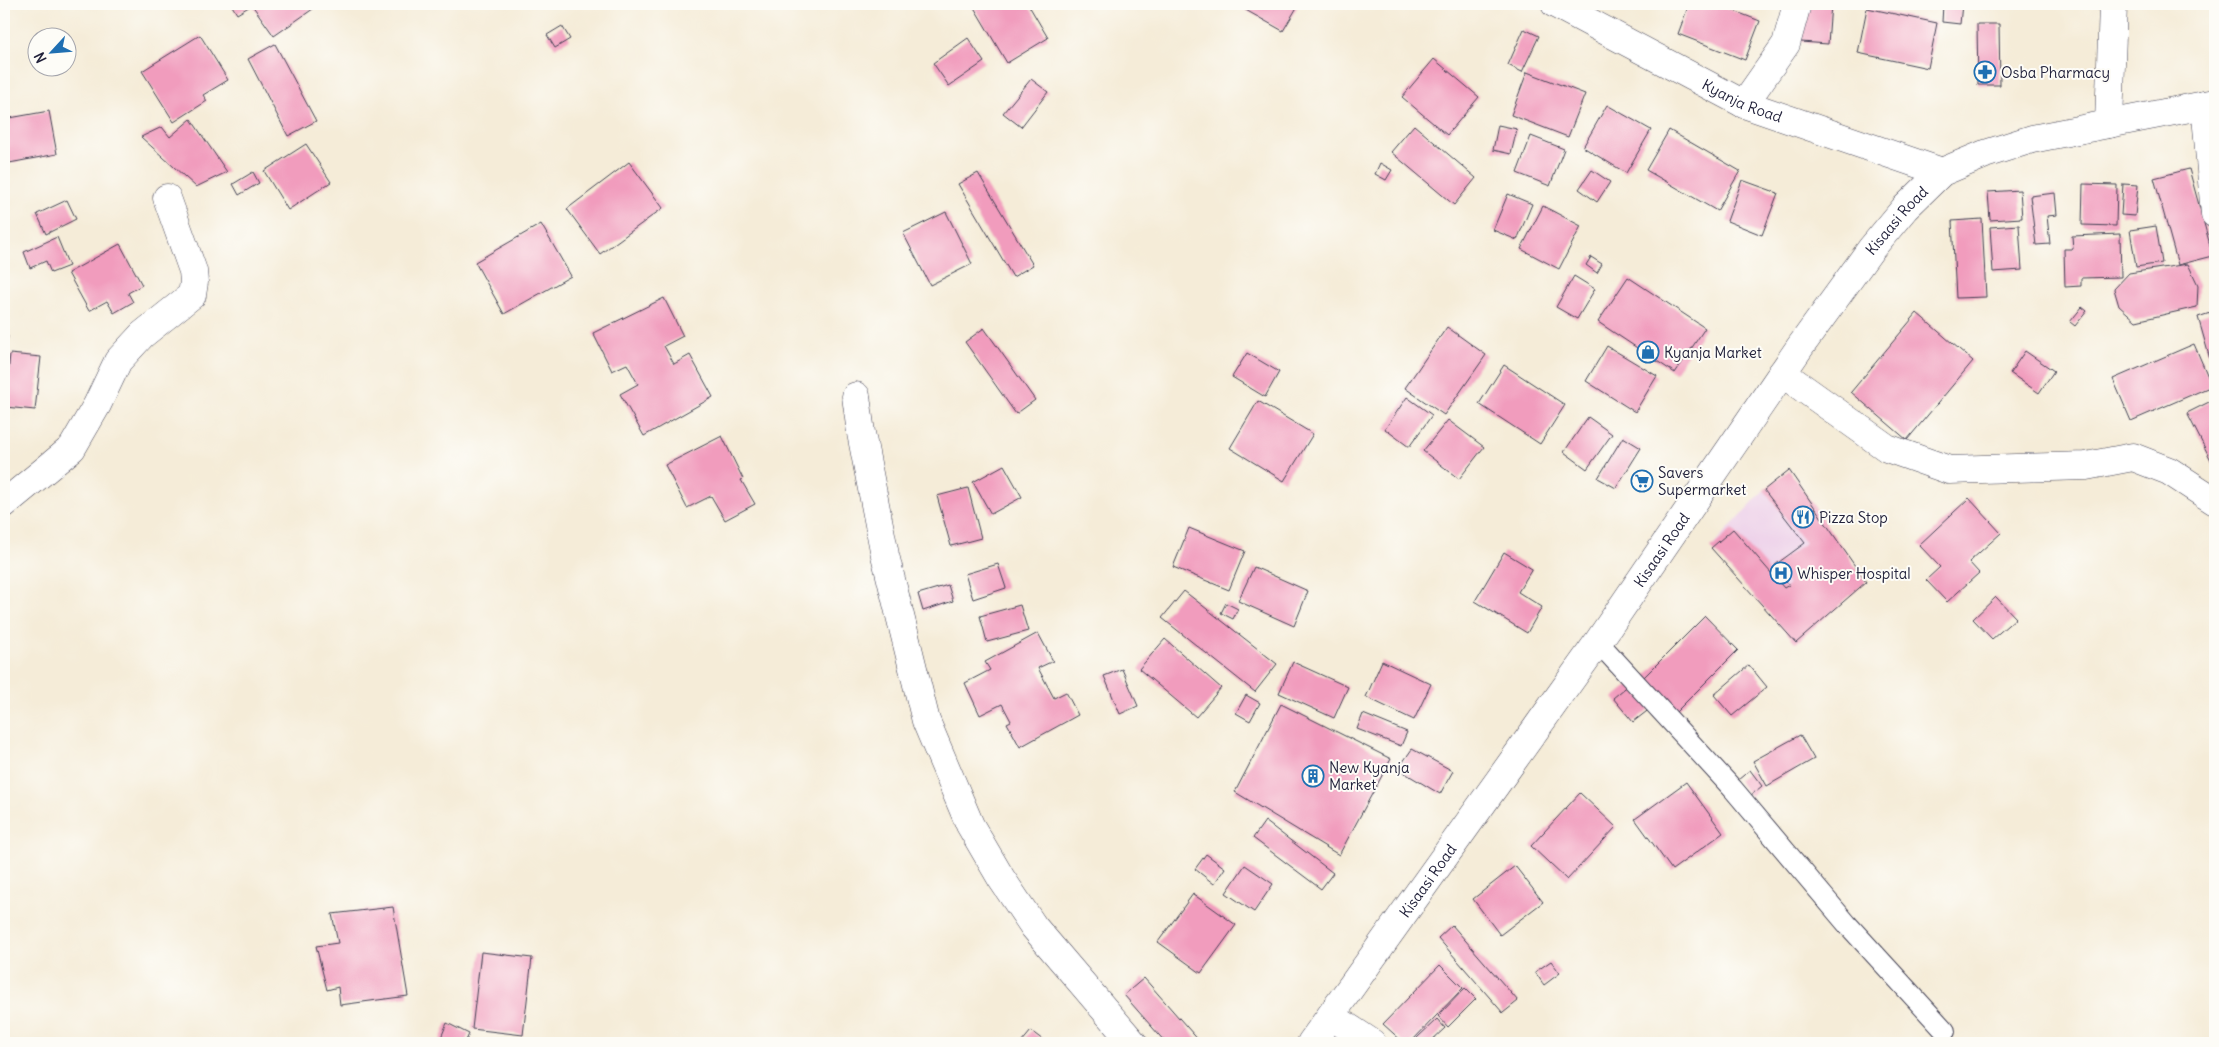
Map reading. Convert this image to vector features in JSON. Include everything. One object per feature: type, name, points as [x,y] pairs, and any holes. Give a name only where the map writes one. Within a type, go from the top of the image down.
[{"type":"street","name":"Kyanja Road","points":[[1554,4],[1744,104],[1942,172]]},
{"type":"street","points":[[1744,104],[1786,44],[1797,4]]},
{"type":"street","points":[[2109,124],[2113,4]]},
{"type":"street","points":[[2210,104],[2215,214]]},
{"type":"street","name":"Kisaasi Road","points":[[1311,1043],[1598,642],[1782,373],[1871,249],[1905,208],[1942,172],[1986,154],[2032,139],[2210,104]]},
{"type":"street","points":[[4,504],[72,448],[97,405],[118,361],[142,335],[192,295],[193,271],[167,198]]},
{"type":"street","points":[[1782,373],[1887,448],[1949,470],[2086,466],[2133,457],[2169,471],[2215,501]]},
{"type":"street","points":[[856,396],[861,433],[885,556],[926,721],[970,825],[1001,878],[1034,927],[1134,1043]]},
{"type":"street","points":[[1331,1016],[1372,1043]]},
{"type":"lane","points":[[1598,642],[1733,789],[1847,924],[1945,1031]]},
{"type":"shaded area","name":"Whisper Hospital","points":[[1764,490],[1847,597],[1796,643],[1711,548]]},
{"type":"building","points":[[231,4],[320,4],[274,36],[252,5],[237,14]]},
{"type":"building","points":[[972,4],[1028,4],[1048,38],[1007,63]]},
{"type":"building","points":[[1235,4],[1299,4],[1283,31]]},
{"type":"building","points":[[1689,4],[1716,4],[1760,21],[1745,60],[1678,34]]},
{"type":"building","points":[[1803,4],[1831,4],[1828,44],[1801,42]]},
{"type":"building","points":[[1943,4],[1962,4],[1960,24],[1942,22]]},
{"type":"building","points":[[1867,8],[1937,23],[1928,68],[1858,53]]},
{"type":"building","points":[[1977,24],[1999,24],[2000,85],[1978,85]]},
{"type":"building","points":[[562,26],[570,39],[555,48],[547,35]]},
{"type":"building","points":[[1524,29],[1539,36],[1522,72],[1508,65]]},
{"type":"building","points":[[200,35],[228,80],[203,95],[207,101],[174,122],[142,71]]},
{"type":"building","points":[[968,38],[984,62],[949,86],[933,63]]},
{"type":"building","points":[[275,44],[316,121],[288,136],[248,59]]},
{"type":"building","points":[[1434,59],[1479,97],[1447,135],[1402,97]]},
{"type":"building","points":[[1527,72],[1585,94],[1568,137],[1511,115]]},
{"type":"building","points":[[1031,79],[1048,92],[1021,127],[1003,113]]},
{"type":"building","points":[[1607,105],[1651,130],[1626,173],[1583,147]]},
{"type":"building","points":[[49,111],[57,154],[4,164],[4,119]]},
{"type":"building","points":[[191,119],[227,172],[196,187],[141,137],[162,127],[170,137]]},
{"type":"building","points":[[1414,125],[1476,178],[1454,205],[1391,152]]},
{"type":"building","points":[[1498,125],[1517,129],[1511,154],[1493,150]]},
{"type":"building","points":[[1669,130],[1740,171],[1717,211],[1646,170]]},
{"type":"building","points":[[1531,136],[1564,149],[1550,186],[1517,173]]},
{"type":"building","points":[[306,144],[331,182],[288,210],[264,171]]},
{"type":"building","points":[[629,162],[663,208],[600,254],[567,209]]},
{"type":"building","points":[[1380,163],[1392,170],[1386,180],[1375,174]]},
{"type":"building","points":[[2189,169],[2213,256],[2178,265],[2154,178]]},
{"type":"building","points":[[1592,170],[1610,182],[1597,202],[1579,189]]},
{"type":"building","points":[[253,172],[259,183],[239,195],[233,184]]},
{"type":"building","points":[[978,173],[1033,265],[1013,277],[958,184]]},
{"type":"building","points":[[1742,180],[1778,193],[1762,235],[1727,221]]},
{"type":"building","points":[[2083,184],[2117,185],[2116,226],[2082,225]]},
{"type":"building","points":[[2123,184],[2138,185],[2135,216],[2121,215]]},
{"type":"building","points":[[2020,190],[2022,218],[1990,220],[1988,192]]},
{"type":"building","points":[[2055,193],[2057,215],[2047,216],[2050,244],[2036,245],[2030,196]]},
{"type":"building","points":[[1508,194],[1532,204],[1517,240],[1493,230]]},
{"type":"building","points":[[67,200],[76,219],[46,234],[37,214]]},
{"type":"building","points":[[1543,206],[1581,226],[1559,269],[1521,249]]},
{"type":"building","points":[[946,212],[972,264],[930,285],[903,233]]},
{"type":"building","points":[[1982,219],[1986,297],[1956,298],[1952,221]]},
{"type":"building","points":[[541,224],[571,276],[504,314],[475,262]]},
{"type":"building","points":[[2019,225],[2022,270],[1993,272],[1990,227]]},
{"type":"building","points":[[2156,226],[2162,263],[2136,267],[2130,230]]},
{"type":"building","points":[[2120,234],[2121,277],[2081,278],[2081,286],[2065,287],[2064,249],[2073,249],[2072,236]]},
{"type":"building","points":[[57,237],[69,266],[51,273],[46,261],[30,268],[24,252]]},
{"type":"building","points":[[120,244],[142,285],[128,293],[133,302],[114,313],[107,301],[89,311],[68,273]]},
{"type":"building","points":[[1591,257],[1602,264],[1597,273],[1586,265]]},
{"type":"building","points":[[2188,264],[2198,285],[2197,307],[2136,321],[2119,306],[2114,289],[2129,273]]},
{"type":"building","points":[[1574,276],[1595,289],[1577,319],[1556,307]]},
{"type":"building","points":[[1628,277],[1705,328],[1675,373],[1598,322]]},
{"type":"building","points":[[664,298],[683,336],[664,346],[674,364],[690,355],[713,397],[644,436],[620,394],[638,384],[627,364],[612,371],[593,333]]},
{"type":"building","points":[[2082,307],[2087,311],[2075,326],[2070,322]]},
{"type":"building","points":[[1917,313],[1973,361],[1907,440],[1851,392]]},
{"type":"building","points":[[2210,313],[2215,333],[2215,377],[2198,317]]},
{"type":"building","points":[[1447,327],[1486,355],[1444,415],[1405,388]]},
{"type":"building","points":[[984,328],[1035,400],[1016,414],[965,342]]},
{"type":"building","points":[[4,335],[8,336],[5,358],[4,358]]},
{"type":"building","points":[[2194,344],[2212,386],[2131,421],[2113,379]]},
{"type":"building","points":[[1607,346],[1657,376],[1635,412],[1586,381]]},
{"type":"building","points":[[2025,351],[2054,371],[2039,393],[2010,373]]},
{"type":"building","points":[[1247,353],[1279,372],[1265,397],[1232,377]]},
{"type":"building","points":[[10,354],[41,357],[35,410],[5,407]]},
{"type":"building","points":[[1504,365],[1565,405],[1540,444],[1479,404]]},
{"type":"building","points":[[1407,397],[1432,415],[1409,447],[1385,429]]},
{"type":"building","points":[[2215,399],[2215,468],[2187,413]]},
{"type":"building","points":[[1258,401],[1313,434],[1284,481],[1230,448]]},
{"type":"building","points":[[1588,417],[1612,434],[1587,469],[1564,452]]},
{"type":"building","points":[[1448,420],[1484,447],[1459,479],[1423,451]]},
{"type":"building","points":[[722,436],[743,479],[741,480],[755,504],[725,520],[711,496],[687,508],[665,465]]},
{"type":"building","points":[[1623,437],[1641,448],[1616,488],[1598,478]]},
{"type":"building","points":[[1004,465],[1022,497],[991,514],[973,482]]},
{"type":"building","name":"Whisper Hospital","points":[[1789,470],[1866,582],[1796,643],[1711,548],[1733,529],[1784,588],[1789,585],[1775,565],[1805,543],[1764,490]]},
{"type":"building","points":[[968,488],[981,538],[951,546],[937,496]]},
{"type":"building","points":[[1969,498],[2001,533],[1969,562],[1979,573],[1947,602],[1926,580],[1940,567],[1919,545]]},
{"type":"building","points":[[1189,528],[1245,551],[1229,590],[1173,567]]},
{"type":"building","points":[[1504,552],[1532,569],[1518,592],[1542,607],[1527,633],[1475,601]]},
{"type":"building","points":[[998,564],[1006,588],[973,599],[965,574]]},
{"type":"building","points":[[1254,567],[1308,591],[1294,626],[1238,601]]},
{"type":"building","points":[[948,585],[953,601],[923,611],[918,594]]},
{"type":"building","points":[[1184,591],[1277,664],[1255,692],[1162,618]]},
{"type":"building","points":[[1996,597],[2016,618],[1992,639],[1973,619]]},
{"type":"building","points":[[1226,603],[1238,609],[1233,619],[1221,613]]},
{"type":"building","points":[[1020,605],[1028,631],[987,642],[980,616]]},
{"type":"building","points":[[1705,616],[1738,650],[1674,714],[1641,680]]},
{"type":"building","points":[[1038,633],[1053,661],[1038,668],[1054,698],[1066,692],[1078,715],[1020,747],[1007,723],[1011,721],[1002,704],[980,715],[965,683],[990,670],[985,662]]},
{"type":"building","points":[[1165,639],[1221,688],[1196,717],[1139,669]]},
{"type":"building","points":[[1382,661],[1431,684],[1414,720],[1366,697]]},
{"type":"building","points":[[1293,662],[1348,687],[1334,718],[1279,693]]},
{"type":"building","points":[[1749,665],[1767,687],[1732,716],[1714,695]]},
{"type":"building","points":[[1122,669],[1138,706],[1120,714],[1104,676]]},
{"type":"building","points":[[1630,684],[1651,708],[1633,722],[1613,698]]},
{"type":"building","points":[[1246,695],[1260,703],[1250,721],[1236,713]]},
{"type":"building","name":"New Kyanja Market","points":[[1281,704],[1391,759],[1339,855],[1235,792]]},
{"type":"building","points":[[1363,714],[1407,732],[1401,746],[1357,729]]},
{"type":"building","points":[[1800,735],[1814,759],[1767,786],[1753,761]]},
{"type":"building","points":[[1412,749],[1453,771],[1440,794],[1398,769]]},
{"type":"building","points":[[1750,770],[1762,786],[1750,796],[1738,780]]},
{"type":"building","points":[[1686,782],[1723,833],[1672,870],[1635,819]]},
{"type":"building","points":[[1580,793],[1616,827],[1567,880],[1531,846]]},
{"type":"building","points":[[1265,821],[1333,873],[1321,889],[1253,838]]},
{"type":"building","points":[[1206,854],[1225,868],[1214,884],[1195,869]]},
{"type":"building","points":[[1245,865],[1273,884],[1254,912],[1226,893]]},
{"type":"building","points":[[1515,866],[1543,902],[1500,935],[1473,899]]},
{"type":"building","points":[[1193,894],[1236,925],[1201,973],[1158,942]]},
{"type":"building","points":[[393,907],[408,996],[340,1005],[338,987],[327,990],[316,946],[338,943],[332,914]]},
{"type":"building","points":[[1452,925],[1518,1001],[1503,1013],[1438,938]]},
{"type":"building","points":[[481,952],[532,958],[523,1035],[472,1029]]},
{"type":"building","points":[[1551,961],[1560,973],[1544,985],[1535,972]]},
{"type":"building","points":[[1440,965],[1463,988],[1410,1043],[1404,1043],[1383,1024]]},
{"type":"building","points":[[1144,978],[1201,1043],[1166,1043],[1124,995]]},
{"type":"building","points":[[1465,988],[1476,999],[1448,1027],[1438,1016]]},
{"type":"building","points":[[1437,1019],[1445,1028],[1429,1043],[1420,1043],[1416,1039]]},
{"type":"building","points":[[447,1023],[469,1034],[465,1043],[447,1043],[440,1040]]},
{"type":"building","points":[[1031,1031],[1047,1043],[1021,1043]]},
{"type":"place","name":"Osba Pharmacy","points":[[1985,72]]},
{"type":"place","name":"Kyanja Market","points":[[1648,352]]},
{"type":"place","name":"Savers Supermarket","points":[[1642,481]]},
{"type":"place","name":"Pizza Stop","points":[[1803,517]]},
{"type":"place","name":"Whisper Hospital","points":[[1781,573]]},
{"type":"place","name":"New Kyanja Market","points":[[1313,776]]}]
